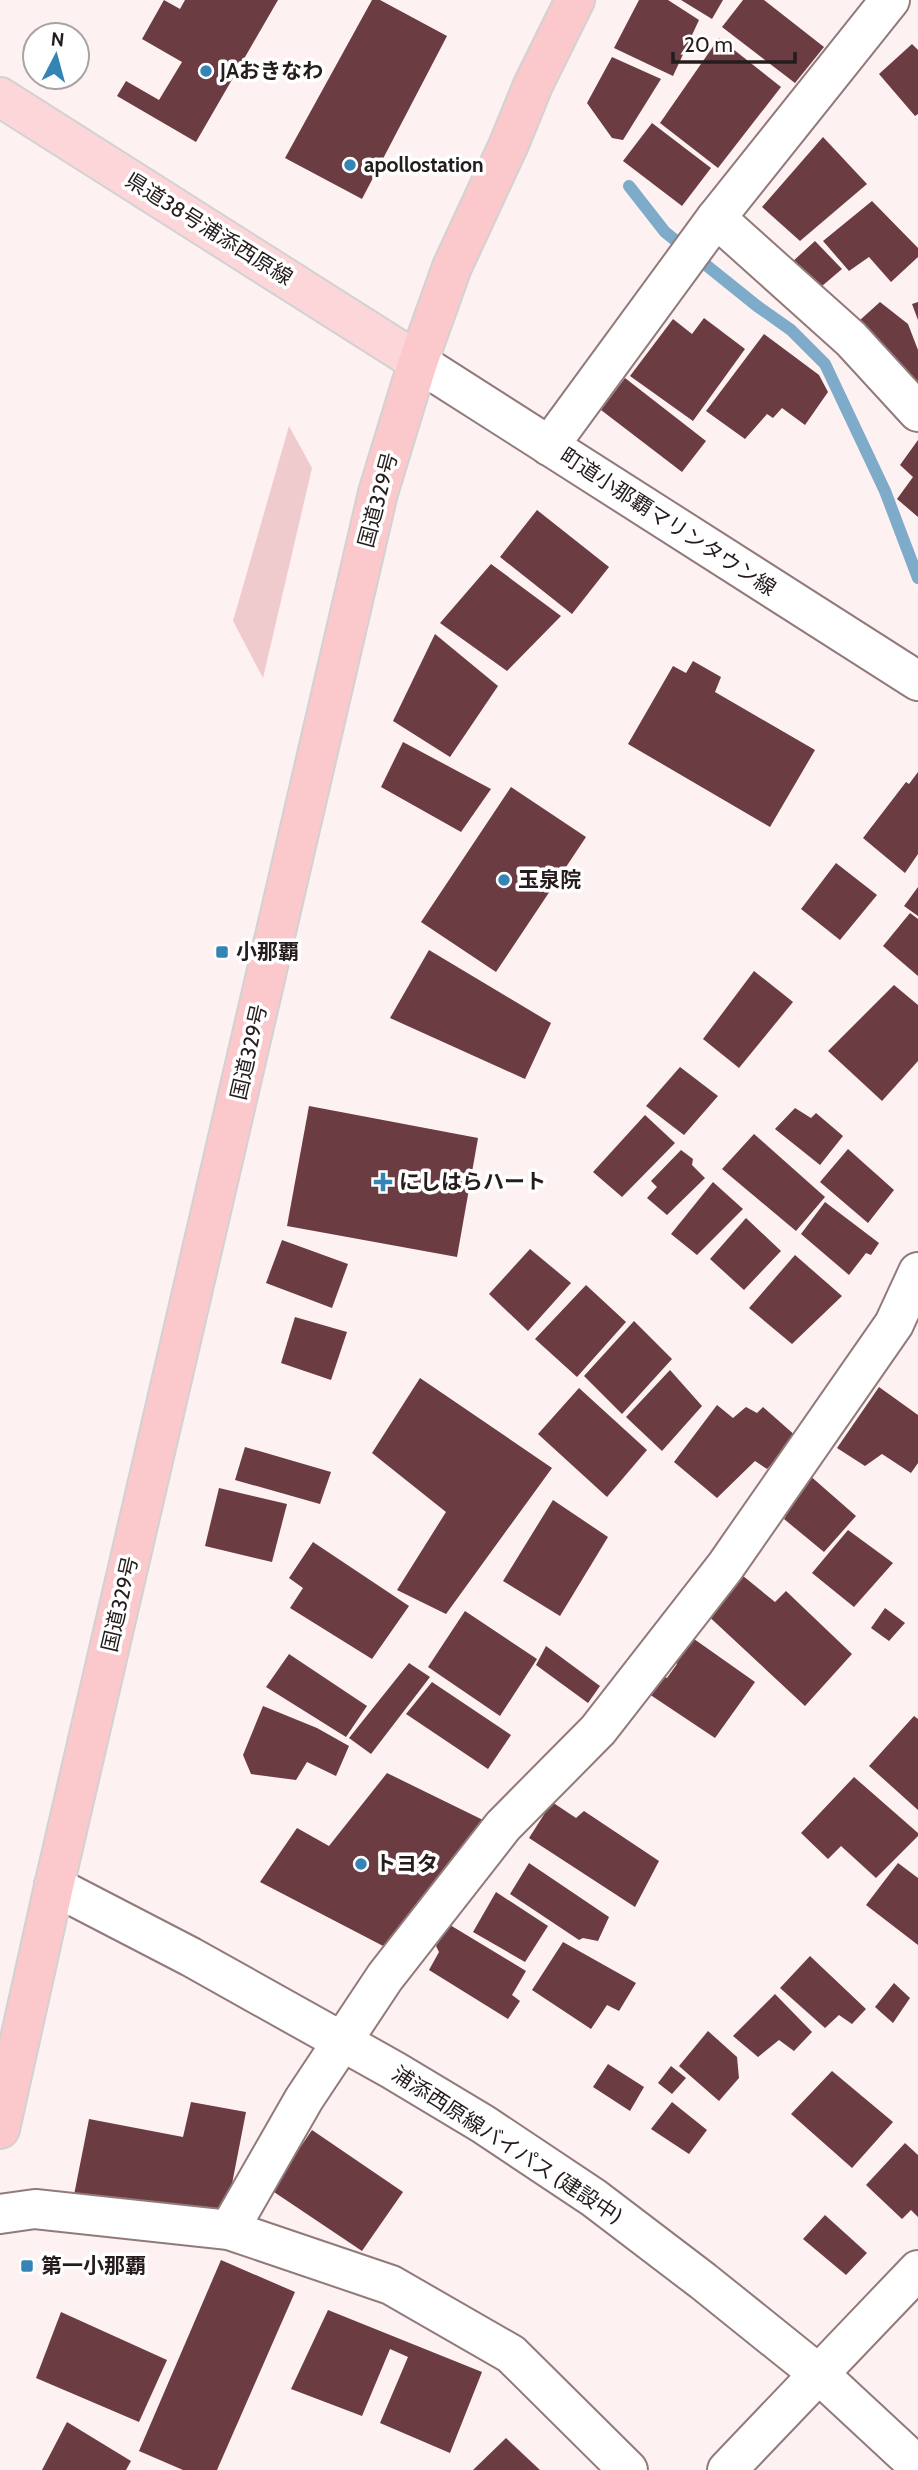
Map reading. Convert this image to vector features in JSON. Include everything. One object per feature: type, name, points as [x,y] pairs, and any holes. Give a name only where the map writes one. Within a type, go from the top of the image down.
[{"type":"highway","name":"国道329号","points":[[0,2129],[378,493],[418,362],[463,242],[509,144],[533,85],[575,0]]},
{"type":"main road","name":"県道38号浦添西原線","points":[[0,97],[418,362]]},
{"type":"street","points":[[549,446],[711,226],[890,0]]},
{"type":"street","points":[[711,226],[851,339],[917,410]]},
{"type":"street","name":"町道小那覇マリンタウン線","points":[[418,362],[918,681]]},
{"type":"street","points":[[229,2231],[304,2099],[385,1977],[503,1826],[598,1730],[725,1567],[894,1324],[918,1272]]},
{"type":"street","name":"浦添西原線バイパス (建設中)","points":[[54,1886],[343,2040],[484,2124],[594,2198],[704,2281],[820,2375],[918,2466]]},
{"type":"street","points":[[0,2214],[35,2209],[229,2231],[391,2286],[511,2354],[628,2470]]},
{"type":"street","points":[[727,2470],[918,2270]]},
{"type":"shaded area","points":[[289,426],[312,468],[263,678],[233,621]]},
{"type":"building","name":"JAおきなわ","points":[[164,0],[180,9],[185,0],[278,0],[196,142],[117,96],[126,81],[159,100],[182,62],[142,39]]},
{"type":"building","points":[[372,0],[380,0],[447,36],[362,199],[285,158]]},
{"type":"building","points":[[639,0],[668,0],[699,20],[673,76],[614,48]]},
{"type":"building","points":[[681,0],[723,0],[712,19]]},
{"type":"building","points":[[743,0],[764,0],[824,47],[795,83],[722,27]]},
{"type":"building","points":[[719,38],[781,87],[718,168],[660,123]]},
{"type":"building","points":[[912,44],[918,50],[918,114],[915,116],[879,74]]},
{"type":"building","points":[[612,57],[661,79],[623,140],[612,138],[587,103]]},
{"type":"building","points":[[652,123],[711,168],[682,206],[623,161]]},
{"type":"building","points":[[823,137],[867,184],[800,241],[762,207]]},
{"type":"building","points":[[872,201],[918,248],[918,257],[891,282],[869,257],[849,271],[823,241]]},
{"type":"building","points":[[815,241],[842,269],[815,292],[791,263]]},
{"type":"building","points":[[880,302],[908,324],[918,350],[918,402],[849,330]]},
{"type":"building","points":[[918,302],[918,320],[912,304]]},
{"type":"building","points":[[704,318],[745,349],[693,421],[630,376],[673,319],[692,334]]},
{"type":"building","points":[[764,334],[819,375],[828,392],[805,425],[782,408],[773,418],[767,414],[745,439],[706,411]]},
{"type":"building","points":[[625,378],[706,441],[682,472],[601,410]]},
{"type":"building","points":[[918,440],[918,517],[897,499],[913,477],[900,465]]},
{"type":"building","points":[[537,510],[609,567],[572,614],[500,557]]},
{"type":"building","points":[[491,564],[561,616],[507,671],[440,623]]},
{"type":"building","points":[[435,634],[498,686],[450,757],[393,721]]},
{"type":"building","points":[[693,661],[721,677],[715,692],[815,750],[770,827],[628,744],[673,666],[686,673]]},
{"type":"building","points":[[403,742],[491,789],[461,832],[381,787]]},
{"type":"building","points":[[918,772],[918,854],[905,873],[863,838],[906,782],[909,784]]},
{"type":"building","name":"玉泉院","points":[[511,787],[586,837],[496,972],[421,922]]},
{"type":"building","points":[[836,863],[877,895],[840,940],[801,909]]},
{"type":"building","points":[[918,887],[918,916],[904,906]]},
{"type":"building","points":[[910,913],[918,919],[918,976],[883,946]]},
{"type":"building","points":[[429,950],[551,1023],[525,1079],[390,1018]]},
{"type":"building","points":[[754,971],[793,1002],[739,1068],[703,1039]]},
{"type":"building","points":[[894,985],[918,1005],[918,1061],[882,1101],[828,1051]]},
{"type":"building","points":[[680,1067],[718,1096],[684,1135],[646,1106]]},
{"type":"building","name":"にしはらハート","points":[[309,1106],[478,1138],[457,1257],[287,1226]]},
{"type":"building","points":[[795,1108],[811,1118],[816,1113],[843,1136],[820,1165],[775,1129]]},
{"type":"building","points":[[645,1115],[675,1143],[622,1197],[593,1172]]},
{"type":"building","points":[[754,1134],[825,1197],[796,1231],[722,1169]]},
{"type":"building","points":[[848,1149],[894,1190],[868,1223],[820,1182]]},
{"type":"building","points":[[681,1150],[693,1159],[692,1165],[705,1178],[667,1215],[647,1198],[657,1187],[651,1181]]},
{"type":"building","points":[[713,1182],[743,1209],[697,1255],[671,1234]]},
{"type":"building","points":[[825,1202],[879,1243],[871,1255],[866,1253],[849,1275],[801,1234]]},
{"type":"building","points":[[746,1218],[781,1251],[744,1290],[710,1259]]},
{"type":"building","points":[[282,1240],[348,1264],[332,1308],[266,1283]]},
{"type":"building","points":[[530,1249],[571,1283],[528,1331],[489,1294]]},
{"type":"building","points":[[795,1255],[842,1296],[792,1344],[749,1308]]},
{"type":"building","points":[[586,1285],[626,1322],[577,1377],[535,1339]]},
{"type":"building","points":[[295,1317],[347,1332],[331,1380],[281,1363]]},
{"type":"building","points":[[634,1321],[672,1359],[622,1414],[584,1376]]},
{"type":"building","points":[[670,1370],[702,1406],[662,1451],[626,1417]]},
{"type":"building","points":[[420,1378],[552,1468],[446,1614],[397,1590],[446,1512],[372,1453]]},
{"type":"building","points":[[879,1387],[918,1415],[918,1463],[911,1473],[882,1454],[865,1466],[837,1448]]},
{"type":"building","points":[[579,1388],[647,1450],[607,1497],[538,1434]]},
{"type":"building","points":[[717,1405],[733,1418],[746,1407],[757,1413],[763,1407],[797,1437],[767,1469],[755,1461],[717,1498],[674,1462]]},
{"type":"building","points":[[245,1447],[331,1472],[320,1504],[235,1480]]},
{"type":"building","points":[[808,1474],[856,1516],[824,1552],[784,1519],[793,1504],[786,1497]]},
{"type":"building","points":[[219,1488],[287,1504],[272,1562],[205,1546]]},
{"type":"building","points":[[553,1500],[608,1537],[560,1616],[503,1581]]},
{"type":"building","points":[[848,1530],[893,1563],[854,1607],[812,1573]]},
{"type":"building","points":[[313,1542],[409,1606],[372,1659],[290,1608],[303,1588],[289,1578]]},
{"type":"building","points":[[737,1571],[775,1602],[786,1591],[852,1654],[805,1706],[703,1611]]},
{"type":"building","points":[[885,1608],[905,1623],[889,1641],[871,1628]]},
{"type":"building","points":[[465,1611],[537,1659],[500,1716],[428,1667]]},
{"type":"building","points":[[687,1634],[755,1682],[715,1738],[646,1692],[658,1673],[667,1678],[677,1664],[671,1656]]},
{"type":"building","points":[[546,1646],[600,1686],[588,1703],[536,1665]]},
{"type":"building","points":[[289,1654],[367,1706],[346,1737],[266,1687]]},
{"type":"building","points":[[409,1663],[430,1677],[371,1754],[349,1738]]},
{"type":"building","points":[[432,1682],[511,1735],[488,1769],[406,1714]]},
{"type":"building","points":[[263,1706],[317,1728],[349,1746],[336,1776],[307,1762],[296,1780],[251,1774],[243,1755]]},
{"type":"building","points":[[914,1716],[918,1719],[918,1810],[869,1766]]},
{"type":"building","name":"トヨタ","points":[[387,1773],[483,1820],[387,1948],[260,1882],[297,1828],[329,1846]]},
{"type":"building","points":[[854,1777],[918,1833],[876,1878],[841,1846],[828,1859],[801,1833]]},
{"type":"building","points":[[552,1802],[576,1818],[584,1811],[659,1861],[635,1907],[529,1838]]},
{"type":"building","points":[[529,1863],[609,1917],[598,1941],[583,1938],[579,1940],[510,1894]]},
{"type":"building","points":[[898,1863],[918,1878],[918,1945],[866,1905]]},
{"type":"building","points":[[496,1892],[548,1926],[525,1962],[473,1932]]},
{"type":"building","points":[[450,1925],[526,1971],[512,1995],[520,2001],[508,2019],[429,1970],[439,1952],[436,1946]]},
{"type":"building","points":[[563,1942],[636,1983],[619,2011],[607,2005],[591,2029],[532,1990]]},
{"type":"building","points":[[810,1956],[866,2009],[852,2024],[839,2015],[825,2028],[780,1988]]},
{"type":"building","points":[[894,1983],[910,1998],[893,2023],[875,2007]]},
{"type":"building","points":[[775,1994],[812,2032],[794,2051],[779,2040],[758,2057],[733,2036]]},
{"type":"building","points":[[708,2031],[737,2057],[739,2078],[719,2101],[679,2066]]},
{"type":"building","points":[[608,2064],[644,2087],[630,2111],[593,2087]]},
{"type":"building","points":[[671,2066],[686,2078],[672,2094],[658,2083]]},
{"type":"building","points":[[832,2071],[893,2122],[852,2168],[791,2114]]},
{"type":"building","points":[[191,2102],[246,2112],[224,2225],[74,2195],[89,2119],[183,2137]]},
{"type":"building","points":[[672,2102],[707,2130],[689,2154],[651,2129]]},
{"type":"building","points":[[312,2130],[403,2192],[362,2251],[271,2190]]},
{"type":"building","points":[[905,2143],[918,2155],[918,2217],[911,2210],[902,2219],[866,2185]]},
{"type":"building","points":[[825,2215],[867,2253],[846,2275],[803,2239]]},
{"type":"building","points":[[221,2260],[295,2292],[217,2470],[183,2470],[139,2451]]},
{"type":"building","points":[[328,2310],[482,2372],[450,2453],[380,2423],[408,2357],[390,2349],[362,2416],[291,2389]]},
{"type":"building","points":[[61,2312],[167,2360],[139,2422],[36,2378]]},
{"type":"building","points":[[67,2422],[131,2461],[126,2470],[42,2470]]},
{"type":"building","points":[[506,2438],[540,2470],[473,2470]]},
{"type":"waterway","points":[[629,186],[665,232],[791,330],[825,364],[885,491],[918,578]]},
{"type":"place","name":"JAおきなわ","points":[[206,71]]},
{"type":"place","name":"apollostation","points":[[350,165]]},
{"type":"place","name":"玉泉院","points":[[504,880]]},
{"type":"place","name":"小那覇","points":[[222,952]]},
{"type":"place","name":"にしはらハート","points":[[383,1182]]},
{"type":"place","name":"トヨタ","points":[[361,1864]]},
{"type":"place","name":"第一小那覇","points":[[27,2266]]}]
